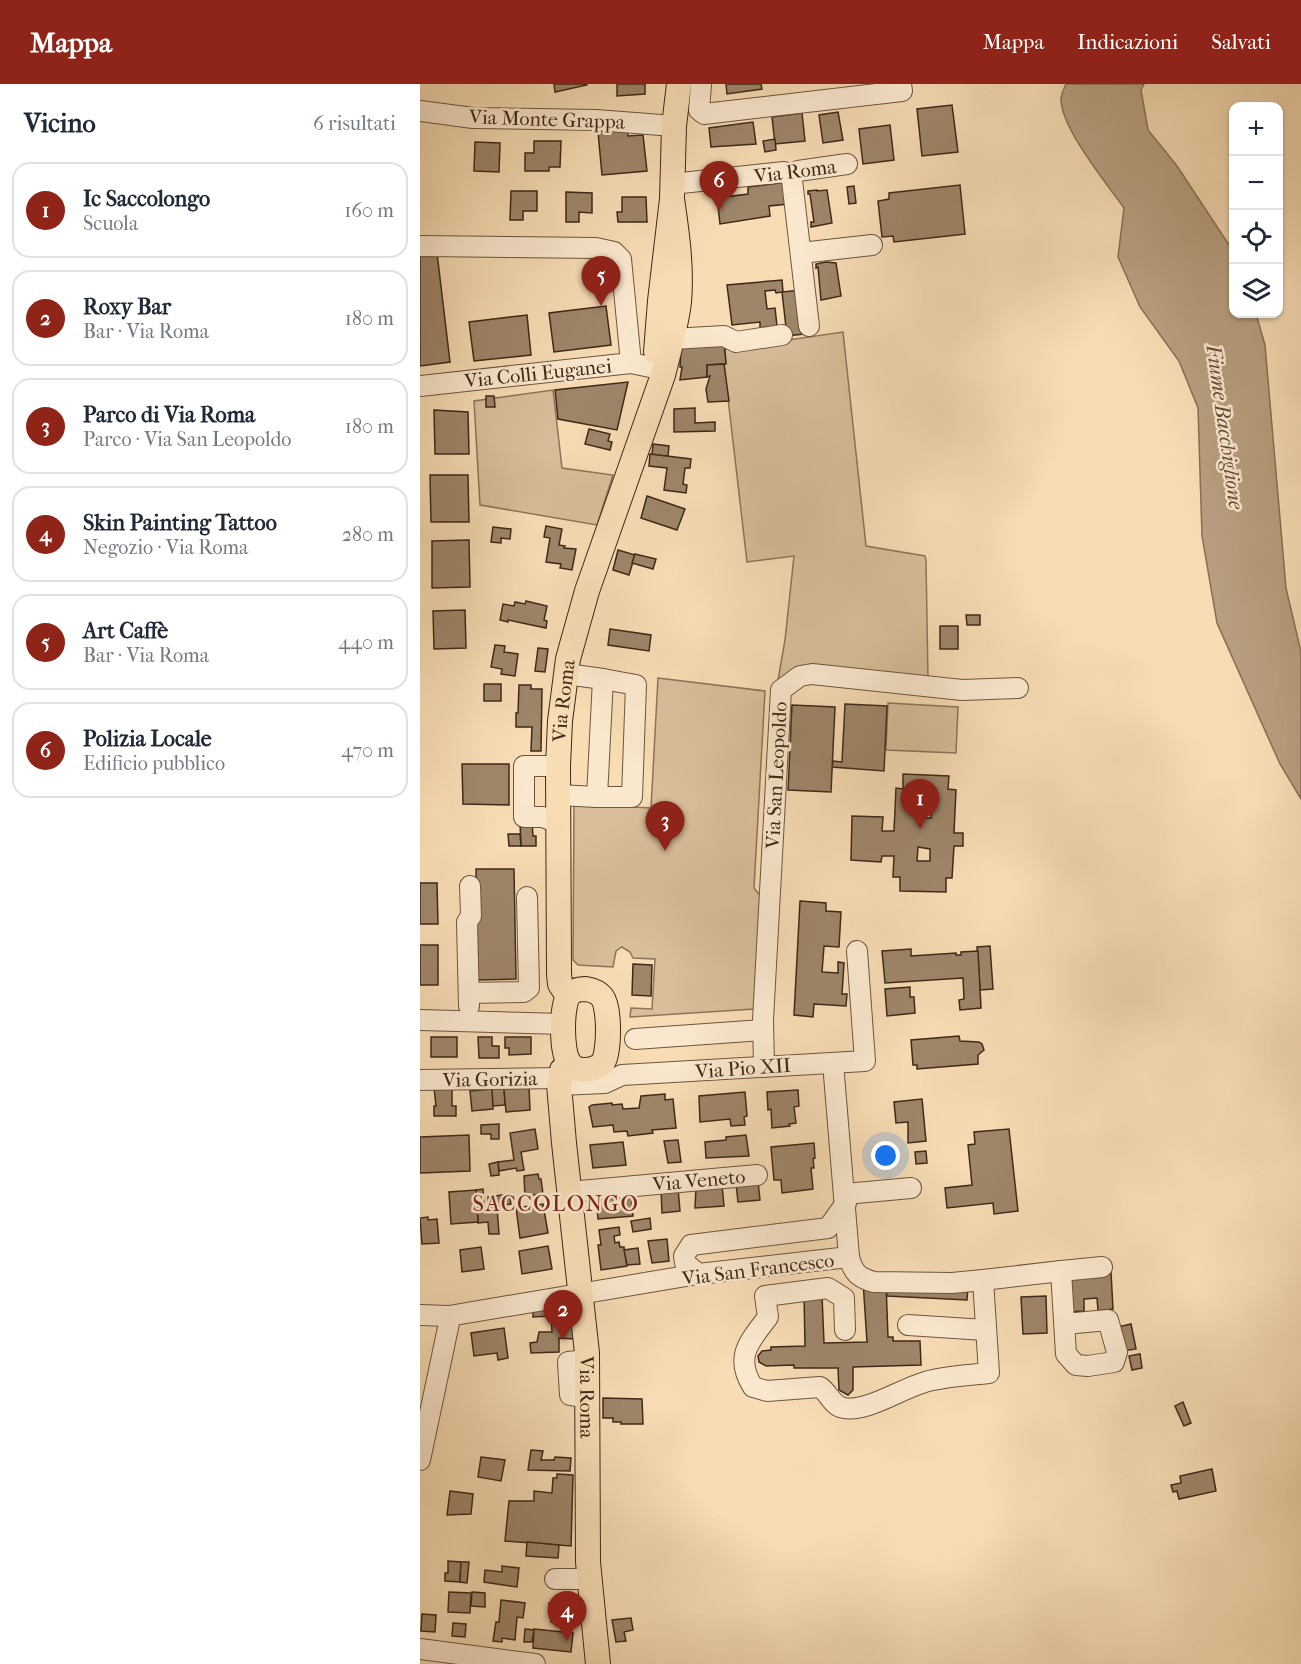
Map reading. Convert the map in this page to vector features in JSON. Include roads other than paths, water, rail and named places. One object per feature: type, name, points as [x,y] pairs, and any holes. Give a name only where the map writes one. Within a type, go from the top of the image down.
[{"type":"main road","name":"Via Roma","points":[[598,1664],[589,1579],[587,1360],[569,1192],[563,1076],[564,1048],[559,1024],[568,996],[560,984],[558,765],[560,721],[566,674],[586,591],[663,375],[672,339],[680,283],[672,192],[672,154],[679,84]]},
{"type":"main road","name":"Via Roma","points":[[649,414],[672,192]]},
{"type":"main road","points":[[568,996],[586,989],[593,990],[603,998],[607,1011],[606,1056],[612,1069]]},
{"type":"main road","points":[[563,1076],[575,1068],[612,1069]]},
{"type":"street","points":[[701,84],[699,110],[704,114],[902,91],[901,84]]},
{"type":"street","name":"Via Monte Grappa","points":[[420,111],[473,118],[596,120],[674,126]]},
{"type":"street","name":"Via Roma","points":[[672,192],[784,172],[790,175],[798,171],[847,164]]},
{"type":"street","points":[[790,175],[809,326]]},
{"type":"street","points":[[801,253],[872,245]]},
{"type":"street","points":[[420,246],[596,249],[614,252],[621,259],[631,363]]},
{"type":"street","points":[[672,339],[724,336],[736,342],[782,335]]},
{"type":"street","name":"Via Colli Euganei","points":[[420,386],[631,363],[655,368]]},
{"type":"street","points":[[558,795],[632,797],[636,685],[566,674]]},
{"type":"street","name":"Via San Leopoldo","points":[[764,1067],[763,1025],[781,690],[800,676],[812,674],[962,690],[1018,688]]},
{"type":"street","points":[[597,797],[603,679]]},
{"type":"street","points":[[558,765],[524,766],[524,817],[543,817],[558,823]]},
{"type":"street","points":[[470,886],[471,916],[467,922],[470,1022]]},
{"type":"street","points":[[469,993],[524,992],[529,988],[527,897]]},
{"type":"street","points":[[527,936],[559,936]]},
{"type":"street","name":"Via Pio XII","points":[[612,1069],[764,1067],[865,1061],[857,951]]},
{"type":"street","points":[[420,1020],[559,1024]]},
{"type":"street","points":[[635,1039],[763,1025]]},
{"type":"street","name":"Via San Francesco","points":[[420,1315],[449,1316],[849,1250],[832,1063]]},
{"type":"street","name":"Via Gorizia","points":[[420,1080],[563,1076]]},
{"type":"street","name":"Via Veneto","points":[[569,1192],[757,1175]]},
{"type":"street","points":[[828,1228],[845,1198],[911,1188]]},
{"type":"street","points":[[698,1274],[685,1263],[684,1256],[691,1245],[828,1228],[842,1236],[849,1250],[852,1269],[856,1274],[862,1279],[874,1282],[952,1283],[1102,1267]]},
{"type":"street","points":[[762,1266],[768,1317],[744,1353],[746,1375],[753,1387],[767,1391],[820,1387],[826,1391],[834,1403],[844,1408],[866,1406],[931,1380],[989,1373],[983,1280]]},
{"type":"street","points":[[1061,1271],[1065,1323]]},
{"type":"street","points":[[765,1296],[828,1288],[844,1298],[845,1330]]},
{"type":"street","points":[[426,1450],[449,1316]]},
{"type":"street","points":[[908,1324],[985,1330]]},
{"type":"street","points":[[555,1579],[589,1579]]},
{"type":"street","points":[[420,1649],[535,1664]]},
{"type":"water","name":"Fiume Bacchiglione","points":[[1066,84],[1144,84],[1141,90],[1148,130],[1177,166],[1229,245],[1229,318],[1257,318],[1265,345],[1286,588],[1301,652],[1301,799],[1280,764],[1217,623],[1202,536],[1198,408],[1179,361],[1140,307],[1118,257],[1124,208],[1086,155],[1068,124],[1061,98]]},
{"type":"place","name":"Polizia Locale","points":[[719,211]]},
{"type":"place","name":"Art Caffè","points":[[601,306]]},
{"type":"place","name":"Ic Saccolongo","points":[[920,829]]},
{"type":"place","name":"Parco di Via Roma","points":[[665,851]]},
{"type":"place","name":"Roxy Bar","points":[[563,1340]]},
{"type":"place","name":"Skin Painting Tattoo","points":[[567,1641]]},
{"type":"district","name":"SACCOLONGO","points":[[556,1203]]}]
